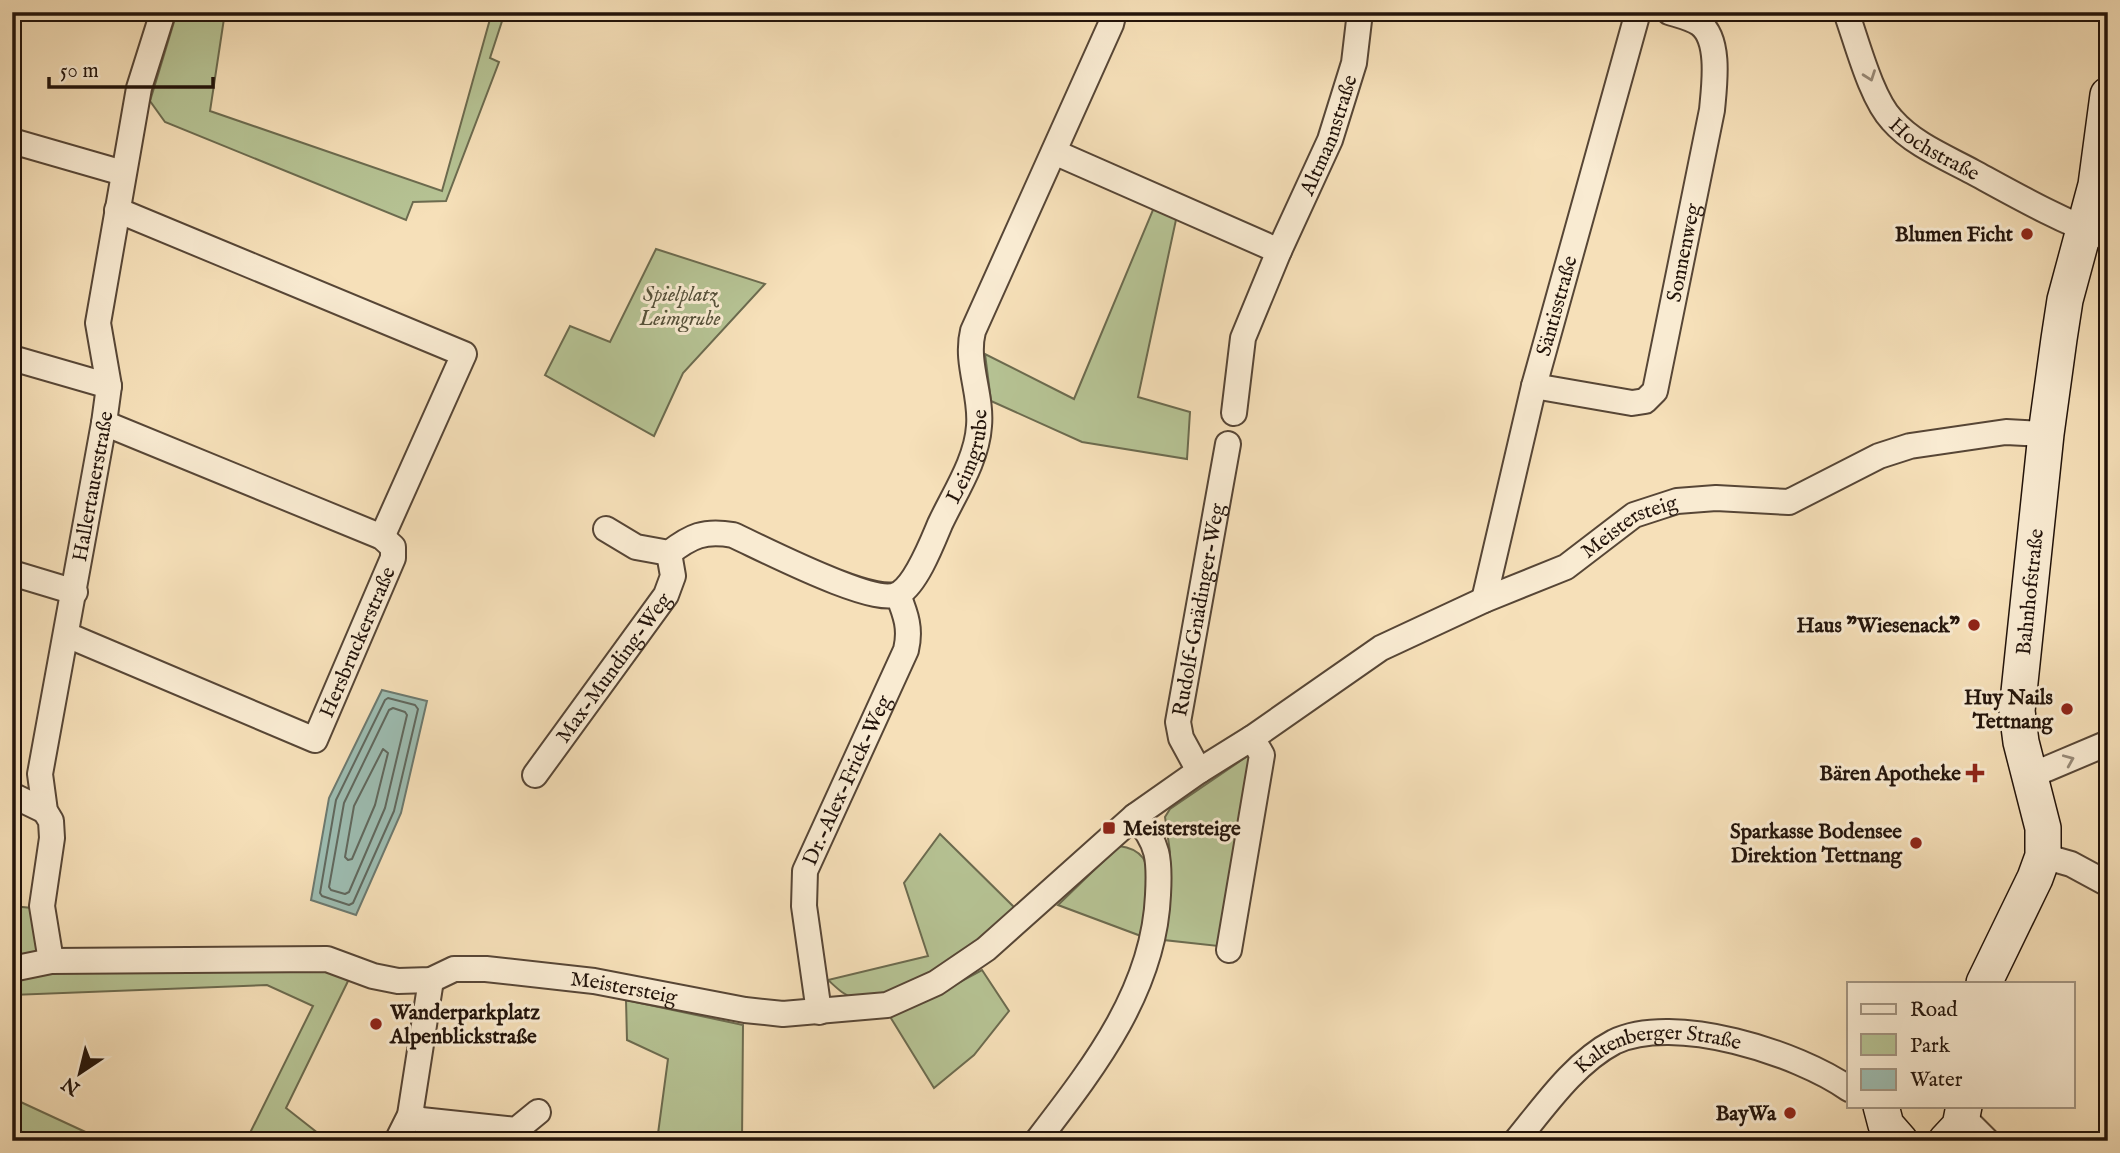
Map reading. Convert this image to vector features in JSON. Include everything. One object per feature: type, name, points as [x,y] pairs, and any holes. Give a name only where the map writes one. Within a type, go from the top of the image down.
[{"type":"main road","name":"Bahnhofstraße","points":[[1983,982],[2035,878],[2043,856],[2043,828],[2021,742],[2017,711],[2046,434],[2065,300],[2096,234],[2096,185],[2108,95]]},
{"type":"street","name":"Hallertauerstraße","points":[[51,961],[42,906],[52,838],[51,821],[45,811],[40,774],[104,423],[108,386],[97,323],[139,88],[163,12]]},
{"type":"street","name":"Leimgrube","points":[[898,595],[915,574],[972,455],[979,427],[979,406],[970,353],[973,331],[1111,24],[1114,12]]},
{"type":"street","name":"Altmannstraße","points":[[1234,413],[1243,338],[1279,251],[1331,140],[1354,63],[1360,12]]},
{"type":"street","name":"Säntisstraße","points":[[1484,600],[1534,386],[1638,12]]},
{"type":"street","name":"Sonnenweg","points":[[1534,386],[1632,403],[1646,401],[1655,391],[1712,110],[1715,71],[1708,34],[1700,24],[1669,12]]},
{"type":"street","name":"Hochstraße","points":[[1846,12],[1878,100],[1891,120],[1922,145],[2096,234]]},
{"type":"street","points":[[12,141],[123,173]]},
{"type":"street","points":[[1054,152],[1279,251]]},
{"type":"street","points":[[117,210],[464,354],[382,537]]},
{"type":"street","points":[[12,358],[108,386]]},
{"type":"street","name":"Hersbruckerstraße","points":[[67,635],[315,740],[393,558],[393,547],[382,537],[104,423]]},
{"type":"street","name":"Meistersteig","points":[[12,969],[51,961],[327,959],[373,976],[398,981],[430,980],[454,969],[486,969],[594,981],[745,1010],[783,1014],[887,1005],[936,983],[986,949],[1135,816],[1381,648],[1484,600],[1566,567],[1634,515],[1677,501],[1716,498],[1789,502],[1879,456],[1910,446],[2006,432],[2046,434]]},
{"type":"street","name":"Rudolf-Gnädinger-Weg","points":[[1199,771],[1181,738],[1178,722],[1228,444]]},
{"type":"street","points":[[606,529],[636,547],[669,553],[688,538],[713,531],[733,535],[859,591],[888,597],[898,595]]},
{"type":"street","name":"Max-Munding-Weg","points":[[536,775],[666,594],[673,576],[669,553]]},
{"type":"street","points":[[12,573],[75,592]]},
{"type":"street","name":"Dr.-Alex-Frick-Weg","points":[[819,1012],[804,906],[805,871],[906,650],[910,634],[907,617],[898,595]]},
{"type":"street","points":[[1229,950],[1262,755],[1252,738]]},
{"type":"street","points":[[2030,776],[2108,743]]},
{"type":"street","points":[[12,795],[45,811]]},
{"type":"street","points":[[1037,1141],[1080,1084],[1127,1009],[1153,944],[1158,893],[1157,848],[1149,832],[1135,816]]},
{"type":"street","points":[[2043,856],[2071,864],[2108,884]]},
{"type":"street","points":[[397,1141],[410,1115],[430,980]]},
{"type":"street","name":"Kaltenberger Straße","points":[[1516,1141],[1581,1066],[1615,1042],[1631,1037],[1650,1034],[1712,1036],[1784,1056],[1838,1075]]},
{"type":"street","points":[[410,1115],[421,1120],[516,1130],[538,1112]]},
{"type":"green space","points":[[177,12],[225,12],[210,111],[442,191],[492,12],[505,12],[490,58],[499,62],[446,201],[413,202],[406,220],[165,122],[150,101]]},
{"type":"green space","points":[[1155,205],[1177,215],[1138,397],[1190,412],[1187,459],[1082,442],[991,401],[985,354],[1074,399]]},
{"type":"green space","name":"Spielplatz Leimgrube","points":[[656,249],[765,284],[683,373],[654,436],[545,375],[570,326],[610,342]]},
{"type":"green space","points":[[1249,755],[1253,760],[1218,946],[1164,940],[1170,852],[1165,817],[1170,809]]},
{"type":"green space","points":[[940,834],[1020,913],[940,969],[893,993],[872,998],[846,995],[828,980],[928,956],[904,883]]},
{"type":"green space","points":[[1119,846],[1138,853],[1146,864],[1146,895],[1141,936],[1058,905]]},
{"type":"green space","points":[[12,906],[32,908],[39,955],[12,961]]},
{"type":"green space","points":[[93,968],[327,970],[350,977],[286,1108],[328,1141],[246,1141],[313,1006],[267,985],[12,995],[12,981],[43,973]]},
{"type":"green space","points":[[982,970],[1009,1011],[974,1055],[934,1088],[889,1015],[934,996]]},
{"type":"green space","points":[[626,1000],[743,1025],[742,1141],[657,1141],[668,1059],[627,1040]]},
{"type":"green space","points":[[12,1098],[105,1141],[12,1141]]},
{"type":"water","points":[[382,690],[427,701],[401,813],[356,915],[311,900],[329,798]]},
{"type":"place","name":"Blumen Ficht","points":[[2027,234]]},
{"type":"place","name":"Haus \"Wiesenack\"","points":[[1974,625]]},
{"type":"place","name":"Huy Nails Tettnang","points":[[2067,709]]},
{"type":"place","name":"Bären Apotheke","points":[[1975,773]]},
{"type":"place","name":"Meistersteige","points":[[1109,828]]},
{"type":"place","name":"Sparkasse Bodensee Direktion Tettnang","points":[[1916,843]]},
{"type":"place","name":"Wanderparkplatz Alpenblickstraße","points":[[376,1024]]},
{"type":"place","name":"BayWa","points":[[1790,1113]]}]
